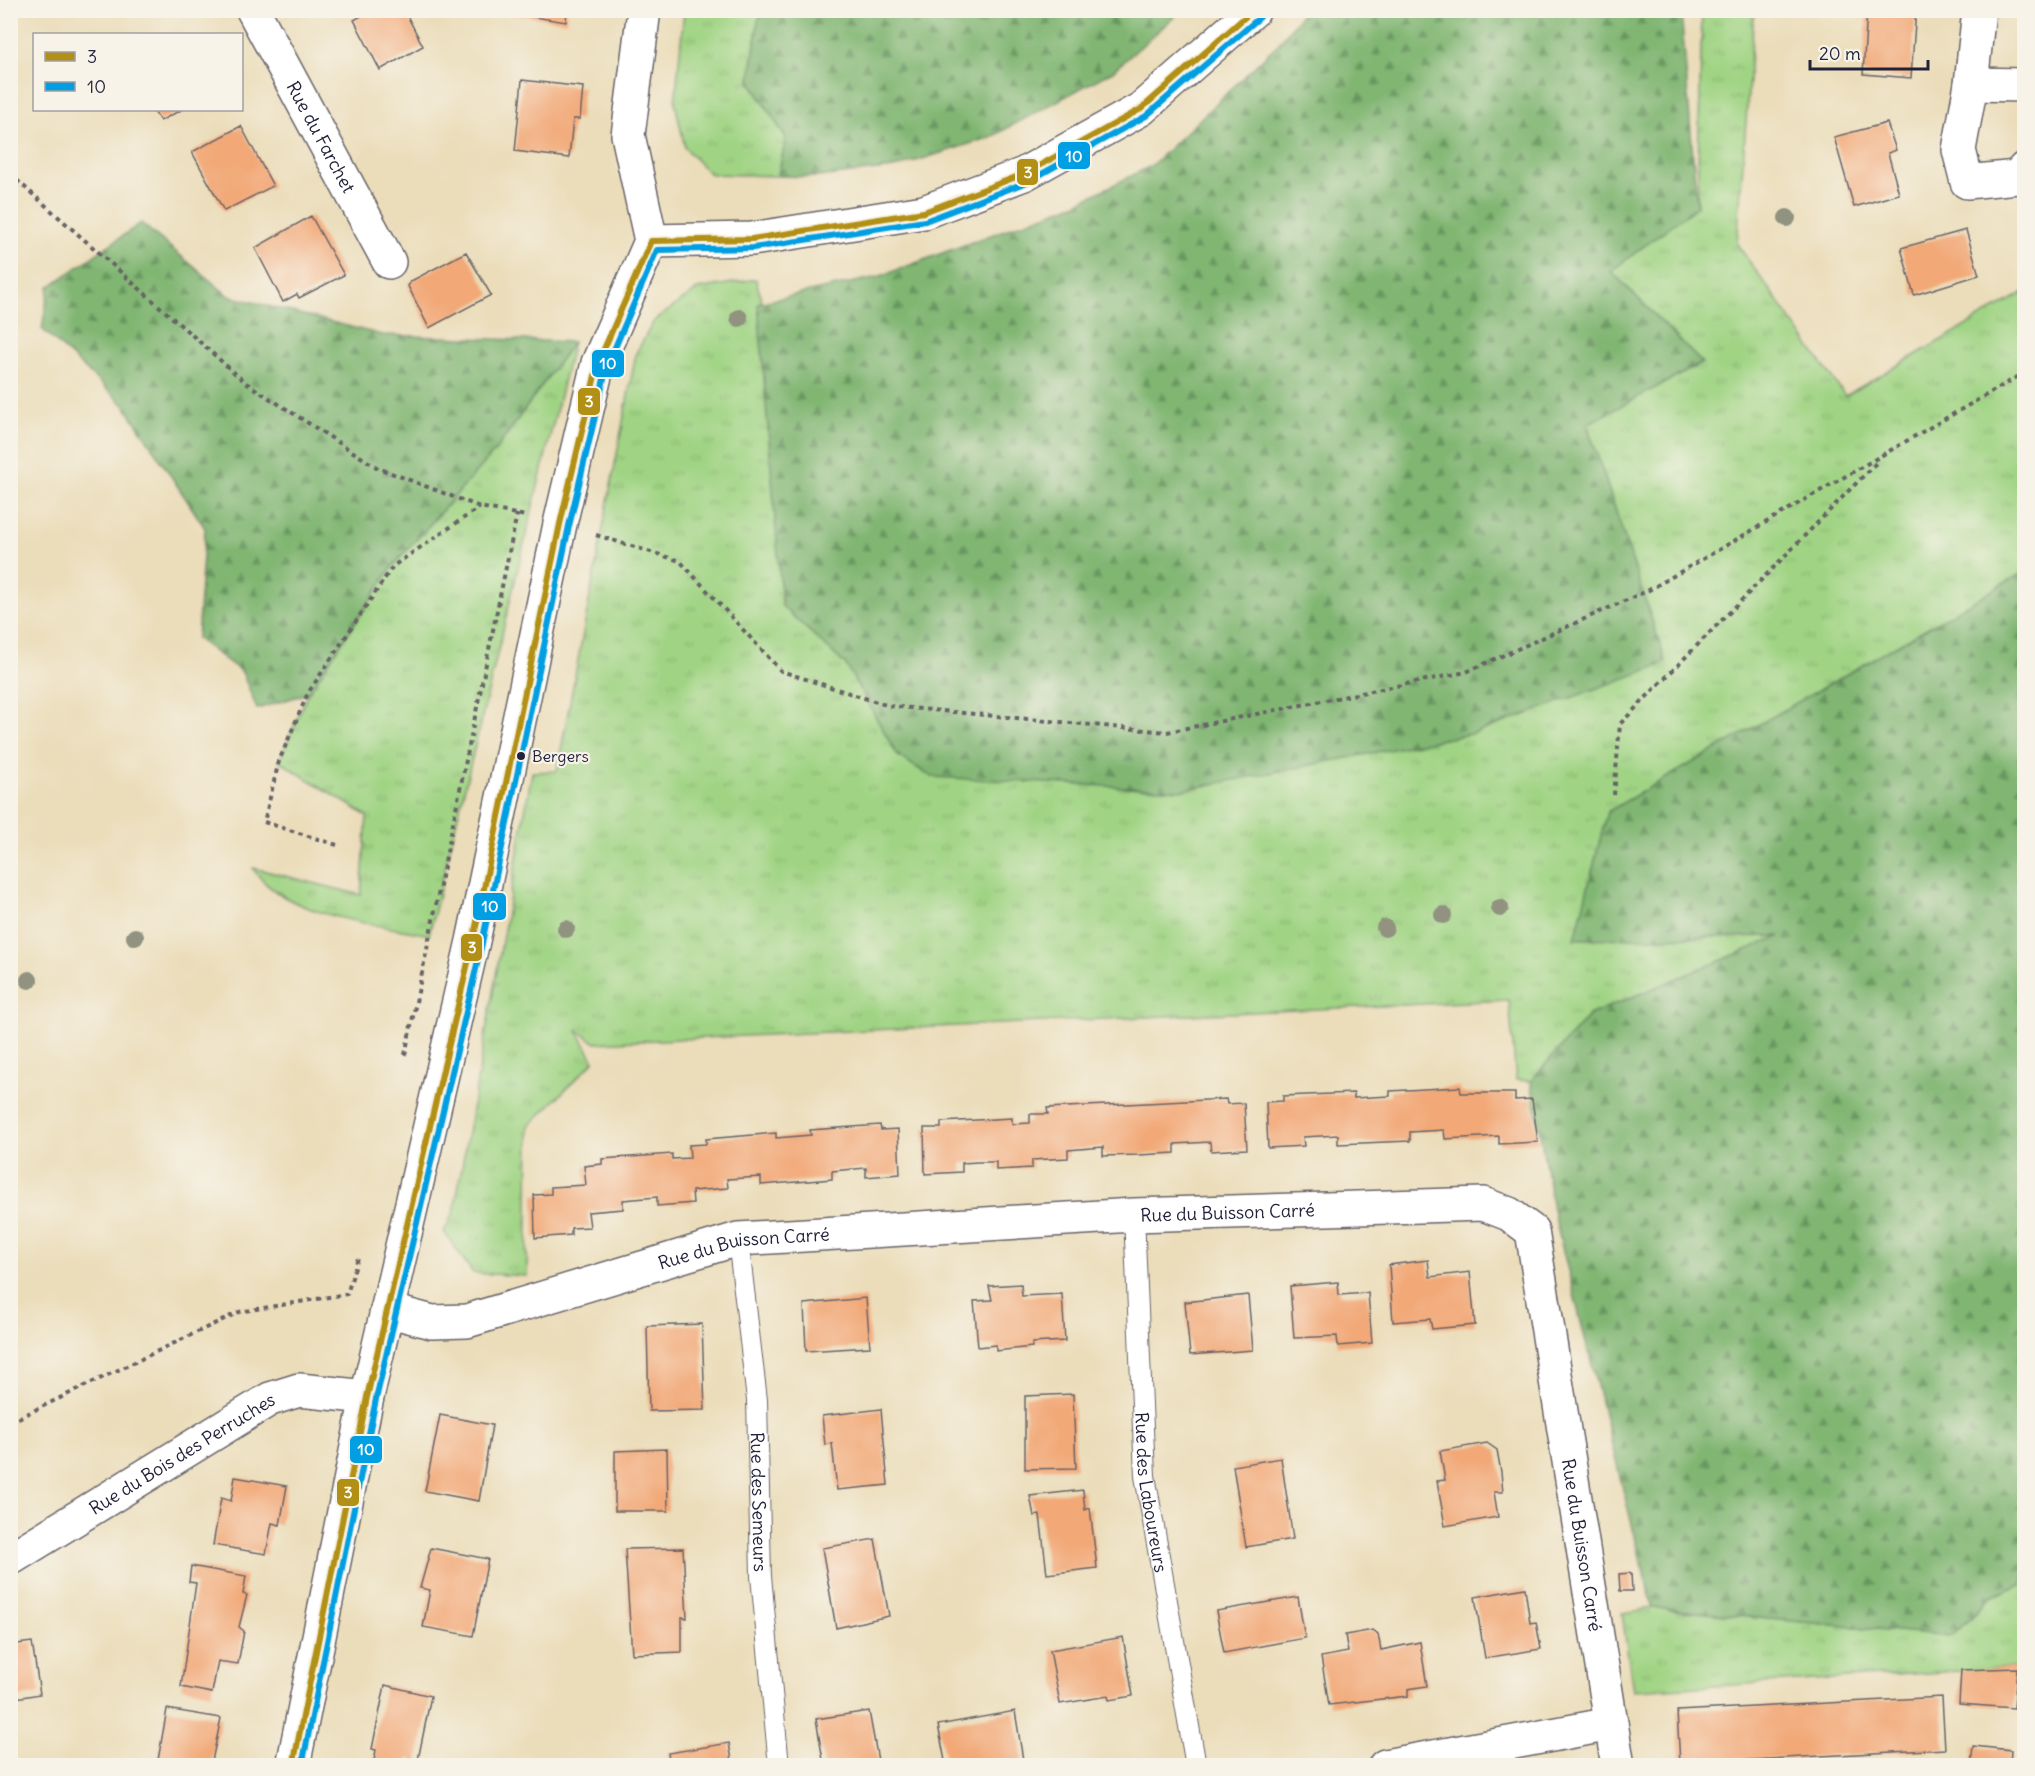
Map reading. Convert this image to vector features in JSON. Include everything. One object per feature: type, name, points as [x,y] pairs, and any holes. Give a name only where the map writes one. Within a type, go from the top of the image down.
[{"type":"street","name":"Rue du Farchet","points":[[253,10],[389,262]]},
{"type":"street","points":[[293,1766],[367,1397],[473,941],[560,524],[598,363],[651,241],[628,135],[644,10]]},
{"type":"street","points":[[651,241],[752,239],[924,212],[1024,174],[1141,109],[1254,10]]},
{"type":"street","points":[[1979,10],[1971,84],[1959,150],[1967,182],[2017,177],[2025,170]]},
{"type":"street","points":[[1971,84],[2025,85]]},
{"type":"street","name":"Rue du Buisson Carré","points":[[387,1310],[432,1322],[467,1321],[738,1239],[1134,1215],[1483,1204],[1509,1214],[1532,1231],[1618,1766]]},
{"type":"street","name":"Rue du Bois des Perruches","points":[[10,1559],[270,1399],[299,1390],[367,1397]]},
{"type":"street","points":[[1385,1766],[1611,1724]]},
{"type":"lane","name":"Rue des Laboureurs","points":[[1134,1215],[1145,1476],[1196,1766]]},
{"type":"lane","name":"Rue des Semeurs","points":[[738,1239],[757,1400],[761,1576],[778,1766]]},
{"type":"path","points":[[10,174],[246,382],[378,468],[480,507],[560,524],[680,561],[781,671],[889,706],[1167,732],[1466,672],[1648,590],[2025,374]]},
{"type":"path","points":[[1614,795],[1620,724],[1880,459]]},
{"type":"path","points":[[337,845],[264,822],[279,761],[308,693],[393,566],[480,507]]},
{"type":"path","points":[[404,1064],[518,514]]},
{"type":"path","points":[[10,1422],[239,1312],[347,1294],[361,1249]]},
{"type":"green space","points":[[684,11],[764,11],[758,21],[750,81],[786,138],[778,176],[710,174],[685,148],[675,103]]},
{"type":"green space","points":[[764,11],[1181,11],[1113,71],[991,137],[894,168],[818,177],[778,176],[786,138],[750,81],[758,21]]},
{"type":"green space","points":[[1304,11],[1681,11],[1697,206],[1611,271],[1702,363],[1587,424],[1666,663],[1475,733],[1183,790],[932,777],[898,756],[846,665],[782,606],[758,303],[878,277],[1077,203],[1151,166],[1280,42]]},
{"type":"green space","points":[[1702,11],[1754,11],[1737,244],[1845,396],[2024,292],[2024,572],[1607,812],[1782,936],[1589,1015],[1531,1081],[1516,1080],[1509,1000],[596,1043],[577,1030],[594,1061],[529,1126],[527,1276],[473,1273],[444,1232],[454,1212],[532,772],[557,771],[636,353],[654,321],[698,289],[756,279],[761,298],[782,606],[846,665],[898,756],[1666,663],[1587,424],[1702,363],[1611,271],[1697,206]]},
{"type":"green space","points":[[141,223],[229,296],[382,335],[573,342],[495,451],[393,566],[308,693],[257,709],[242,672],[197,639],[205,528],[125,406],[42,329],[49,287]]},
{"type":"green space","points":[[573,342],[429,935],[332,916],[285,898],[267,884],[253,868],[361,895],[367,816],[279,761],[308,693],[393,566],[495,451]]},
{"type":"green space","points":[[2024,572],[2024,1583],[1991,1597],[1952,1636],[1653,1608],[1554,1215],[1531,1081],[1589,1015],[1780,936],[1575,939],[1607,812]]},
{"type":"green space","points":[[2024,1583],[2024,1667],[1633,1691],[1622,1613],[1653,1608],[1952,1636],[1991,1597]]},
{"type":"building","points":[[372,10],[404,10],[423,46],[380,70],[354,20]]},
{"type":"building","points":[[515,10],[567,10],[566,22],[514,14]]},
{"type":"building","points":[[1867,10],[1916,10],[1911,78],[1863,74]]},
{"type":"building","points":[[522,80],[583,87],[580,119],[573,119],[569,158],[515,151]]},
{"type":"building","points":[[154,111],[179,111],[160,121]]},
{"type":"building","points":[[1887,123],[1896,150],[1888,153],[1899,194],[1854,207],[1834,137]]},
{"type":"building","points":[[241,126],[273,186],[224,211],[192,152]]},
{"type":"building","points":[[311,216],[344,275],[299,298],[297,294],[283,302],[255,248]]},
{"type":"building","points":[[1966,230],[1979,275],[1914,295],[1901,248]]},
{"type":"building","points":[[466,252],[491,295],[429,328],[408,286],[411,281]]},
{"type":"building","points":[[1460,1087],[1461,1093],[1515,1093],[1515,1100],[1532,1099],[1538,1142],[1499,1144],[1499,1136],[1445,1139],[1444,1130],[1410,1132],[1410,1141],[1338,1144],[1338,1135],[1303,1137],[1304,1146],[1268,1148],[1266,1102],[1283,1101],[1283,1096],[1354,1093],[1354,1098],[1390,1096],[1390,1091]]},
{"type":"building","points":[[1226,1099],[1227,1104],[1244,1103],[1247,1149],[1211,1151],[1210,1142],[1175,1144],[1175,1153],[1103,1156],[1103,1147],[1068,1150],[1068,1158],[1032,1160],[1032,1168],[996,1170],[996,1162],[978,1162],[962,1163],[962,1172],[925,1174],[924,1128],[941,1128],[941,1122],[1012,1118],[1012,1124],[1030,1123],[1030,1114],[1048,1114],[1047,1108]]},
{"type":"building","points":[[880,1125],[881,1130],[898,1129],[900,1174],[866,1177],[866,1168],[832,1171],[832,1179],[761,1185],[761,1177],[727,1179],[728,1188],[692,1191],[693,1203],[657,1206],[657,1197],[623,1200],[623,1209],[588,1212],[590,1227],[571,1228],[571,1235],[535,1238],[534,1195],[551,1194],[551,1187],[586,1185],[584,1166],[602,1164],[602,1159],[672,1154],[672,1159],[690,1158],[689,1145],[706,1144],[706,1139],[776,1133],[776,1138],[811,1135],[810,1130]]},
{"type":"building","points":[[1428,1260],[1430,1277],[1470,1272],[1475,1325],[1432,1329],[1430,1319],[1393,1322],[1389,1265]]},
{"type":"building","points":[[1338,1282],[1339,1295],[1368,1293],[1372,1343],[1338,1346],[1337,1336],[1294,1338],[1290,1286]]},
{"type":"building","points":[[1021,1284],[1022,1296],[1062,1294],[1065,1341],[1032,1343],[1032,1347],[996,1351],[996,1345],[978,1347],[974,1301],[992,1300],[989,1286]]},
{"type":"building","points":[[1248,1295],[1253,1350],[1190,1355],[1185,1302]]},
{"type":"building","points":[[866,1298],[870,1347],[806,1351],[804,1304]]},
{"type":"building","points":[[702,1324],[705,1410],[649,1411],[647,1326]]},
{"type":"building","points":[[1073,1394],[1076,1468],[1025,1469],[1025,1396]]},
{"type":"building","points":[[881,1409],[888,1485],[837,1490],[832,1443],[825,1445],[822,1416]]},
{"type":"building","points":[[440,1415],[492,1425],[479,1501],[425,1491]]},
{"type":"building","points":[[1487,1443],[1497,1450],[1501,1472],[1503,1492],[1494,1492],[1498,1517],[1445,1526],[1437,1481],[1445,1480],[1440,1451]]},
{"type":"building","points":[[667,1449],[668,1511],[615,1511],[615,1451]]},
{"type":"building","points":[[1281,1458],[1293,1539],[1246,1547],[1233,1466]]},
{"type":"building","points":[[235,1477],[287,1486],[280,1525],[272,1523],[266,1554],[213,1545],[221,1498],[231,1501]]},
{"type":"building","points":[[1083,1490],[1085,1510],[1090,1508],[1097,1568],[1047,1574],[1040,1515],[1034,1516],[1030,1496]]},
{"type":"building","points":[[875,1539],[889,1616],[836,1628],[822,1548]]},
{"type":"building","points":[[431,1548],[488,1559],[473,1636],[423,1627],[430,1590],[420,1588]]},
{"type":"building","points":[[683,1548],[687,1618],[682,1617],[682,1652],[632,1654],[625,1549]]},
{"type":"building","points":[[191,1566],[246,1576],[243,1594],[247,1595],[239,1627],[244,1631],[238,1664],[218,1661],[212,1693],[181,1687],[196,1583],[189,1582]]},
{"type":"building","points":[[1631,1573],[1632,1591],[1620,1591],[1619,1574]]},
{"type":"building","points":[[1525,1588],[1530,1623],[1536,1622],[1541,1649],[1485,1658],[1475,1597]]},
{"type":"building","points":[[1298,1597],[1305,1638],[1224,1653],[1216,1611]]},
{"type":"building","points":[[1373,1630],[1378,1634],[1381,1650],[1420,1642],[1427,1686],[1408,1689],[1408,1696],[1329,1705],[1321,1657],[1348,1652],[1345,1635]]},
{"type":"building","points":[[1123,1637],[1133,1696],[1109,1700],[1108,1696],[1060,1704],[1050,1650]]},
{"type":"building","points":[[32,1642],[40,1694],[10,1699],[10,1645]]},
{"type":"building","points":[[2017,1668],[2014,1708],[1959,1704],[1961,1670]]},
{"type":"building","points":[[385,1685],[431,1696],[418,1760],[409,1758],[408,1764],[373,1766],[376,1750],[372,1749]]},
{"type":"building","points":[[1942,1697],[1945,1749],[1680,1764],[1677,1711]]},
{"type":"building","points":[[10,1700],[14,1715],[10,1720]]},
{"type":"building","points":[[167,1709],[221,1718],[211,1766],[157,1766]]},
{"type":"building","points":[[869,1711],[879,1766],[824,1766],[816,1719]]},
{"type":"building","points":[[1015,1711],[1023,1760],[996,1766],[946,1766],[938,1725]]},
{"type":"building","points":[[729,1743],[733,1766],[670,1766],[668,1753]]},
{"type":"building","points":[[1973,1746],[2011,1750],[2010,1766],[1971,1766]]},
{"type":"transit line","name":"3","points":[[293,1766],[367,1397],[473,941],[560,524],[598,363],[651,241],[752,239],[924,212],[1024,174],[1141,109],[1253,10]]},
{"type":"transit line","name":"10","points":[[302,1766],[376,1399],[482,943],[569,526],[607,366],[657,250],[753,248],[925,221],[1027,182],[1146,116],[1260,17]]},
{"type":"place","name":"Bergers","points":[[521,756]]}]
